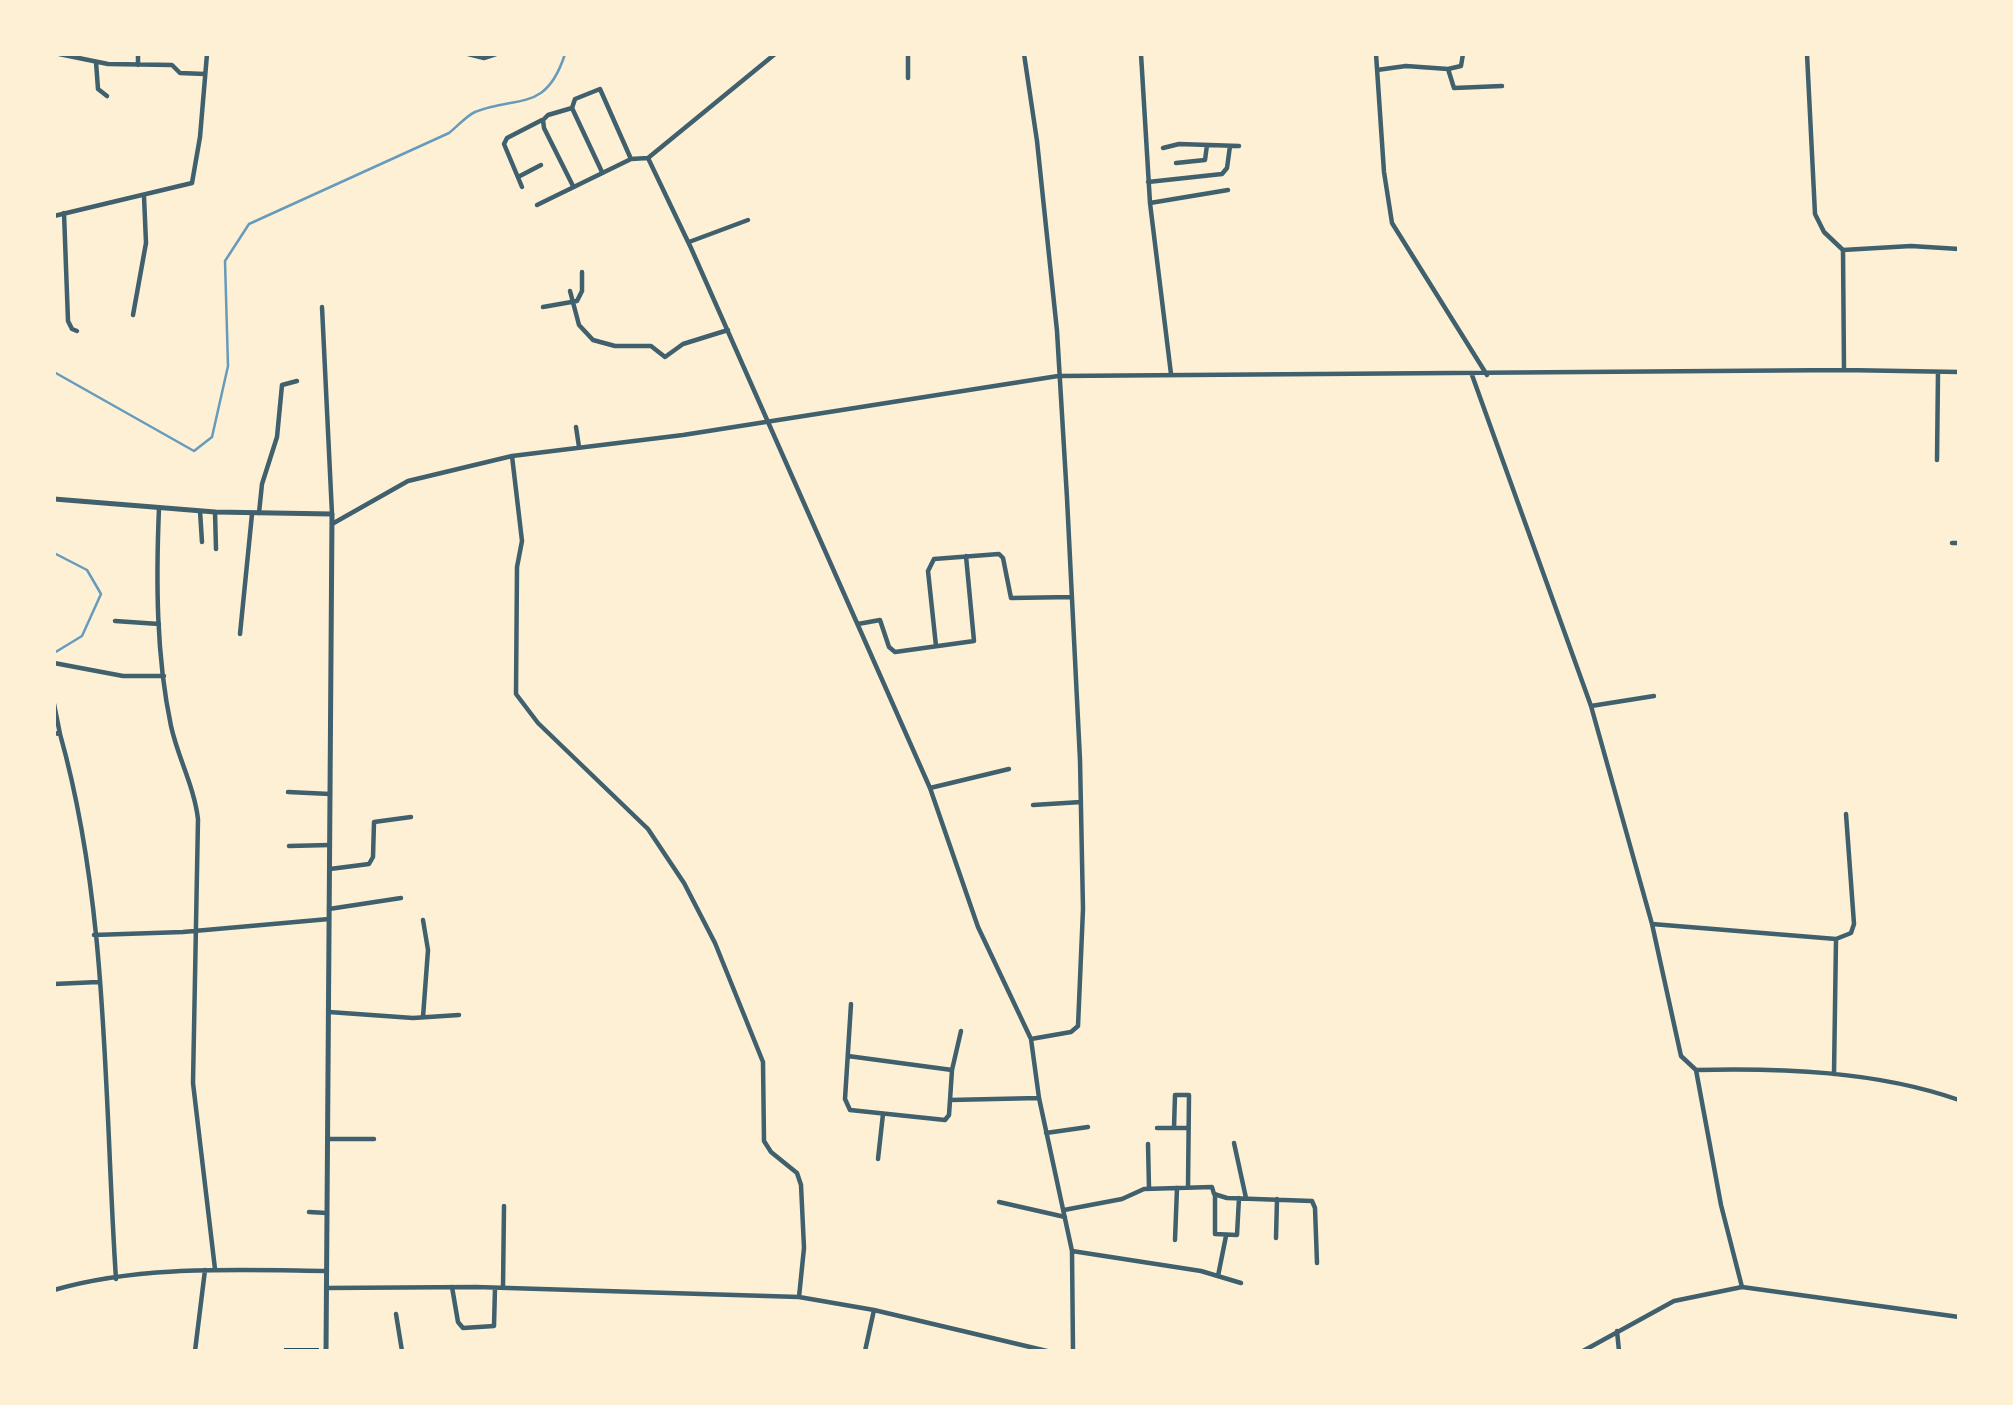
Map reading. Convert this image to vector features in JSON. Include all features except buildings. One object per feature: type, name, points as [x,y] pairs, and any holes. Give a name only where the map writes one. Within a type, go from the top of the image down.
[{"type":"street","points":[[59,54],[96,61],[172,65],[180,74],[205,74]]},
{"type":"street","points":[[138,54],[138,65]]},
{"type":"street","points":[[54,216],[185,186],[195,180],[207,54]]},
{"type":"street","points":[[468,54],[484,58],[496,54]]},
{"type":"street","points":[[537,205],[631,159],[648,158],[775,54]]},
{"type":"street","points":[[908,54],[908,78]]},
{"type":"street","points":[[1024,54],[1037,141],[1057,331],[1081,802],[1080,1020],[1071,1032],[1031,1039]]},
{"type":"street","points":[[1141,54],[1148,182],[1171,374]]},
{"type":"street","points":[[1376,54],[1384,172],[1392,223],[1487,375]]},
{"type":"street","points":[[1377,70],[1406,66],[1448,69],[1461,66],[1463,54]]},
{"type":"street","points":[[1807,54],[1815,214],[1824,232],[1843,250],[1844,370]]},
{"type":"street","points":[[96,61],[98,89],[107,96]]},
{"type":"street","points":[[1448,69],[1454,88],[1502,86]]},
{"type":"street","points":[[602,172],[572,108],[575,99],[600,89],[631,159]]},
{"type":"street","points":[[522,187],[505,140],[548,115],[572,108]]},
{"type":"street","points":[[543,120],[544,128],[573,186]]},
{"type":"street","points":[[1163,148],[1175,145],[1239,146]]},
{"type":"street","points":[[1175,163],[1205,160],[1207,145]]},
{"type":"street","points":[[1148,182],[1222,174],[1227,168],[1230,146]]},
{"type":"street","points":[[648,158],[689,242],[859,624],[930,788],[978,927],[1031,1039],[1039,1098],[1072,1251],[1073,1351]]},
{"type":"street","points":[[518,177],[541,165]]},
{"type":"street","points":[[1150,203],[1228,190]]},
{"type":"street","points":[[133,315],[146,243],[145,196]]},
{"type":"street","points":[[64,213],[68,321],[72,329],[77,331]]},
{"type":"street","points":[[689,242],[748,220]]},
{"type":"street","points":[[1843,250],[1911,246],[1959,248]]},
{"type":"street","points":[[543,307],[572,303],[580,297],[582,272]]},
{"type":"street","points":[[570,291],[579,325],[593,340],[615,346],[651,346],[663,357],[683,344],[728,330]]},
{"type":"street","points":[[322,307],[332,514],[326,1351]]},
{"type":"street","points":[[332,524],[408,481],[512,456],[769,422],[1058,376],[1487,375],[1844,370],[1959,372]]},
{"type":"street","points":[[1937,460],[1938,372]]},
{"type":"street","points":[[1472,375],[1591,706],[1652,924],[1681,1056],[1696,1070],[1721,1205],[1742,1287]]},
{"type":"street","points":[[240,634],[256,514],[276,437],[282,385],[297,381]]},
{"type":"street","points":[[576,427],[579,447]]},
{"type":"street","points":[[512,456],[522,541],[517,567],[516,694],[538,723],[648,829],[684,883],[715,943],[763,1062],[764,1140],[771,1152],[797,1173],[801,1185],[804,1248],[799,1297]]},
{"type":"street","points":[[54,499],[215,512],[332,514]]},
{"type":"street","points":[[159,508],[156,578],[164,676],[172,729],[197,811],[193,1083],[215,1269]]},
{"type":"street","points":[[200,511],[202,542]]},
{"type":"street","points":[[215,512],[216,549]]},
{"type":"street","points":[[1952,543],[1959,543]]},
{"type":"street","points":[[936,646],[928,566],[934,559],[1001,555],[1010,596],[1014,600],[1072,597]]},
{"type":"street","points":[[859,624],[880,620],[889,647],[895,652],[975,639],[965,556]]},
{"type":"street","points":[[115,621],[159,624]]},
{"type":"street","points":[[54,663],[123,676],[164,676]]},
{"type":"street","points":[[1591,706],[1654,696]]},
{"type":"street","points":[[54,704],[57,733],[82,837],[94,935],[108,1090],[108,1155],[116,1279]]},
{"type":"street","points":[[930,788],[1009,769]]},
{"type":"street","points":[[288,792],[330,794]]},
{"type":"street","points":[[1033,805],[1081,802]]},
{"type":"street","points":[[1652,924],[1836,939],[1851,933],[1854,924],[1846,814]]},
{"type":"street","points":[[330,869],[369,864],[373,857],[374,822],[411,817]]},
{"type":"street","points":[[289,846],[330,845]]},
{"type":"street","points":[[329,909],[401,898]]},
{"type":"street","points":[[94,935],[195,931],[330,919]]},
{"type":"street","points":[[423,920],[428,950],[423,1017]]},
{"type":"street","points":[[1834,1074],[1836,939]]},
{"type":"street","points":[[54,984],[98,982]]},
{"type":"street","points":[[851,1004],[847,1108],[945,1120],[961,1031]]},
{"type":"street","points":[[329,1012],[423,1017],[459,1015]]},
{"type":"street","points":[[848,1056],[952,1070]]},
{"type":"street","points":[[1696,1070],[1834,1074],[1909,1085],[1959,1100]]},
{"type":"street","points":[[1174,1128],[1175,1096],[1189,1095],[1188,1188]]},
{"type":"street","points":[[950,1100],[1039,1098]]},
{"type":"street","points":[[878,1159],[883,1114]]},
{"type":"street","points":[[1046,1133],[1088,1127]]},
{"type":"street","points":[[1157,1128],[1188,1128]]},
{"type":"street","points":[[328,1139],[374,1139]]},
{"type":"street","points":[[1234,1143],[1246,1198]]},
{"type":"street","points":[[1148,1144],[1149,1188]]},
{"type":"street","points":[[999,1202],[1064,1213],[1122,1199],[1149,1188],[1212,1187],[1215,1234],[1226,1236],[1237,1235],[1239,1198]]},
{"type":"street","points":[[1175,1240],[1177,1188]]},
{"type":"street","points":[[1214,1194],[1313,1202],[1317,1264]]},
{"type":"street","points":[[1276,1238],[1277,1199]]},
{"type":"street","points":[[503,1288],[504,1206]]},
{"type":"street","points":[[309,1212],[327,1213]]},
{"type":"street","points":[[1218,1276],[1226,1236]]},
{"type":"street","points":[[1072,1251],[1218,1276],[1241,1283]]},
{"type":"street","points":[[54,1290],[116,1279],[215,1269],[327,1271]]},
{"type":"street","points":[[195,1351],[205,1270]]},
{"type":"street","points":[[452,1287],[456,1318],[463,1328],[494,1326],[495,1288]]},
{"type":"street","points":[[326,1288],[452,1287],[799,1297],[874,1310],[1047,1351]]},
{"type":"street","points":[[1583,1351],[1674,1301],[1742,1287],[1959,1317]]},
{"type":"street","points":[[864,1351],[874,1310]]},
{"type":"street","points":[[396,1314],[402,1351]]},
{"type":"street","points":[[1617,1331],[1619,1351]]},
{"type":"waterway","points":[[54,372],[194,451],[212,437],[228,366],[225,261],[249,224],[449,133],[475,112],[540,94],[549,86],[565,54]]},
{"type":"waterway","points":[[54,553],[87,570],[101,594],[82,636],[54,653]]}]
